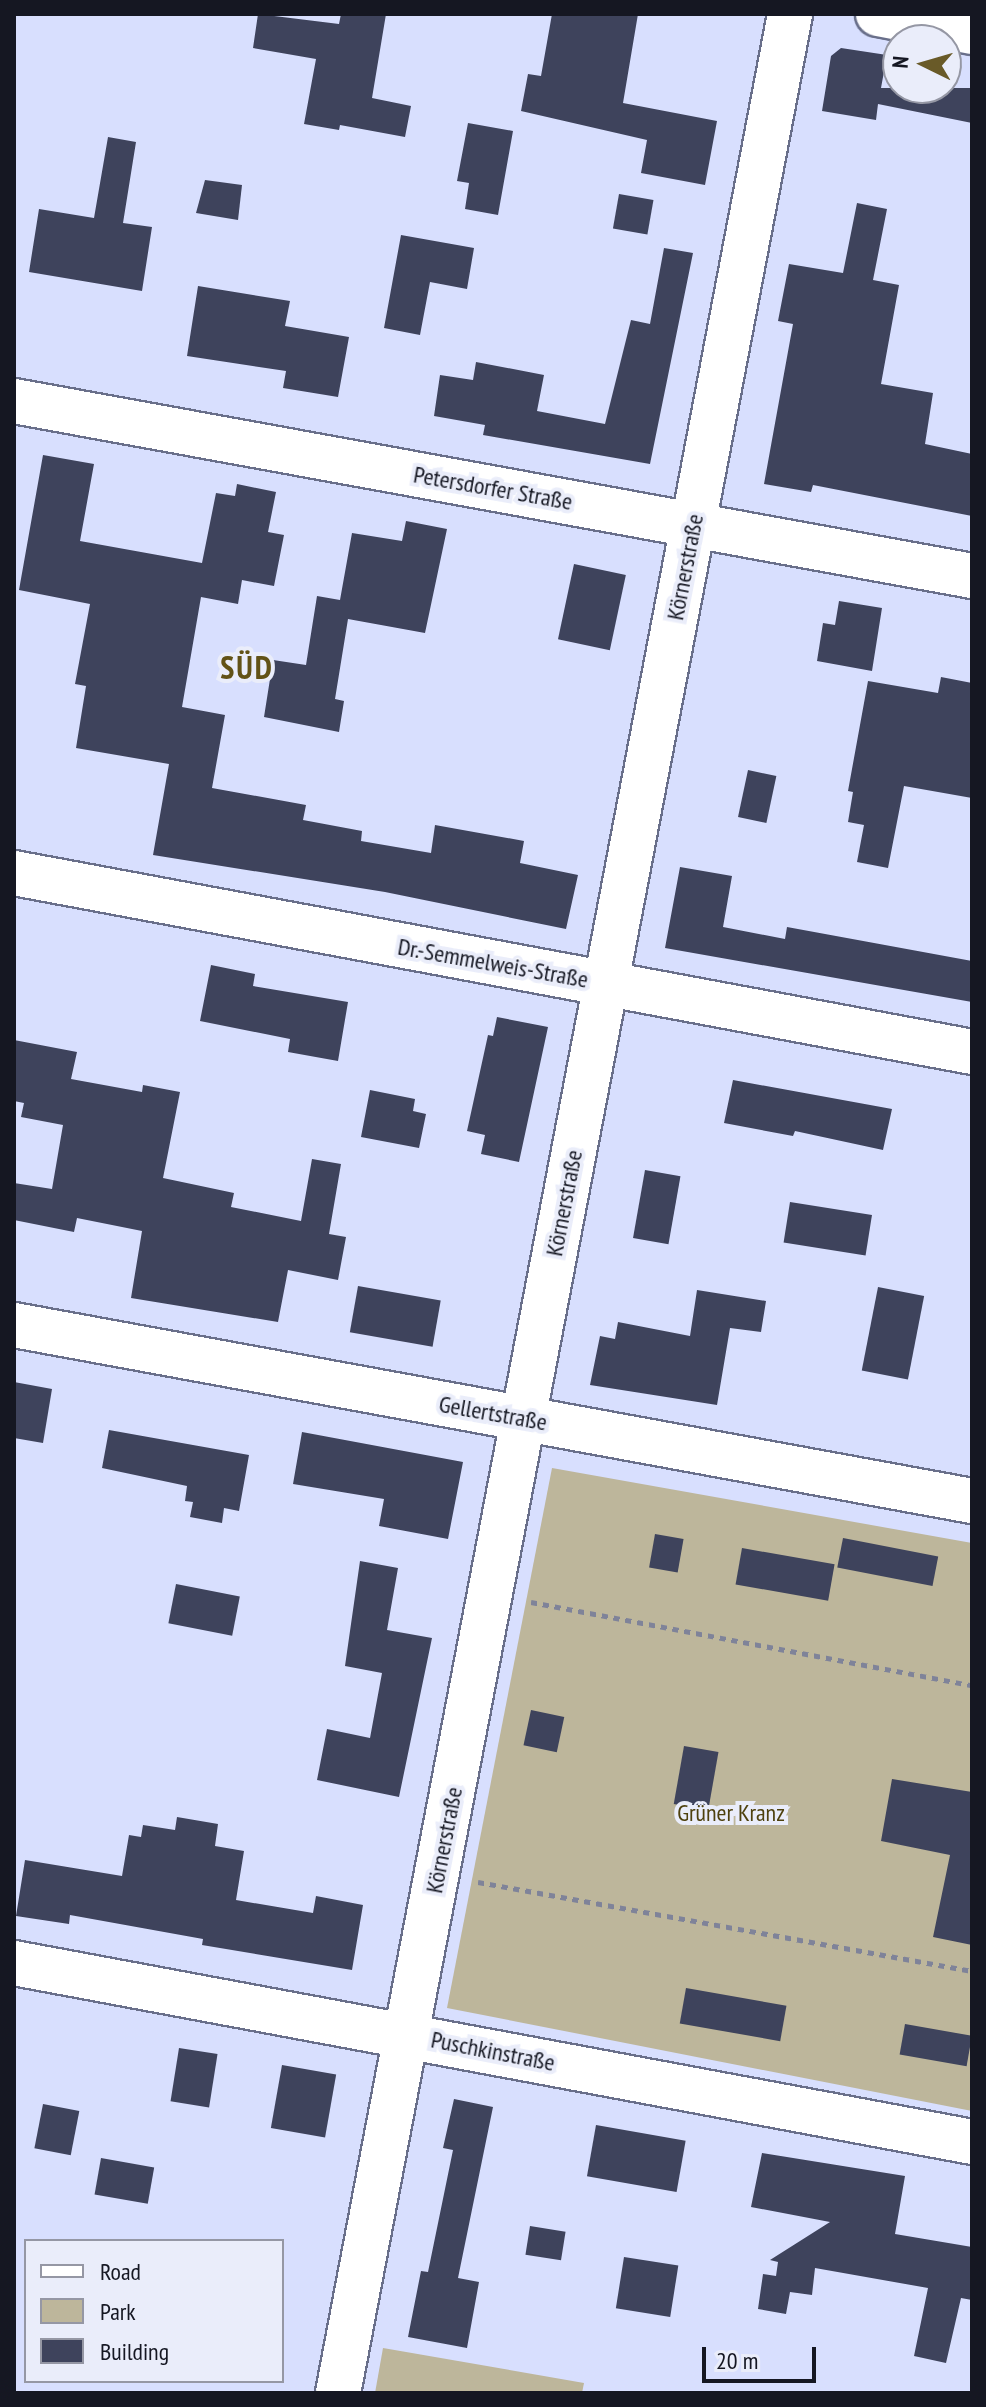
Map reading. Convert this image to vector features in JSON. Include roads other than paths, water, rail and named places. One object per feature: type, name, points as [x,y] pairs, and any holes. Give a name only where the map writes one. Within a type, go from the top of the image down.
[{"type":"street","name":"Körnerstraße","points":[[338,2393],[790,14]]},
{"type":"street","points":[[878,14],[972,32]]},
{"type":"street","name":"Petersdorfer Straße","points":[[14,401],[972,576]]},
{"type":"street","name":"Dr.-Semmelweis-Straße","points":[[14,873],[972,1052]]},
{"type":"street","name":"Gellertstraße","points":[[14,1325],[972,1501]]},
{"type":"street","name":"Puschkinstraße","points":[[14,1963],[972,2142]]},
{"type":"district","name":"SÜD","points":[[247,667]]},
{"type":"park label","name":"Grüner Kranz","points":[[731,1813]]}]
